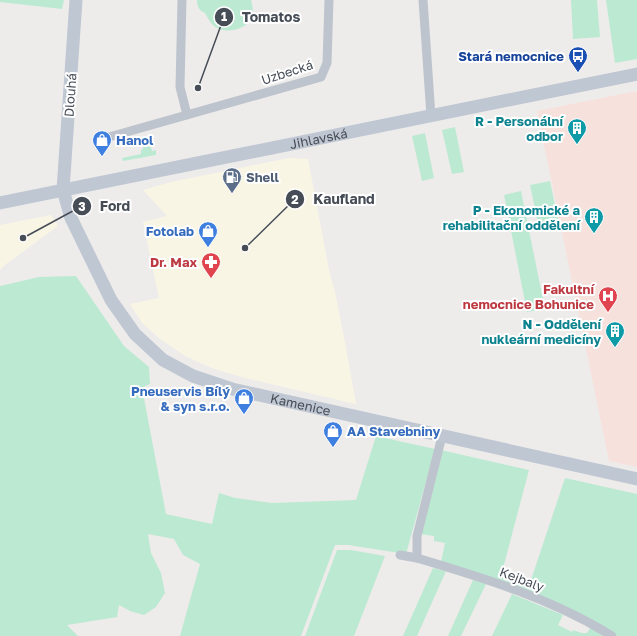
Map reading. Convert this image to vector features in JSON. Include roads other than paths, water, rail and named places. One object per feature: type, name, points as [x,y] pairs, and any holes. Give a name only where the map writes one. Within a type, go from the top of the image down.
[{"type":"street","name":"Dlouhá","points":[[63,190],[76,0]]},
{"type":"street","points":[[182,0],[180,87],[187,115]]},
{"type":"street","name":"Uzbecká","points":[[109,137],[321,77],[327,63],[329,0]]},
{"type":"street","points":[[423,0],[430,116]]},
{"type":"street","name":"Jihlavská","points":[[0,203],[637,74]]},
{"type":"street","name":"Kamenice","points":[[63,190],[71,218],[111,300],[135,334],[163,360],[193,376],[232,389],[637,479]]},
{"type":"street","points":[[417,558],[417,536],[442,436]]},
{"type":"street","name":"Kejbaly","points":[[400,555],[417,558],[526,595],[590,622],[612,636]]},
{"type":"place","name":"Stará nemocnice","points":[[578,73]]},
{"type":"place","name":"Tomatos","points":[[198,88]]},
{"type":"place","name":"R - Personální odbor","points":[[577,145]]},
{"type":"place","name":"Hanol","points":[[102,157]]},
{"type":"place","name":"Shell","points":[[232,194]]},
{"type":"place","name":"P - Ekonomické a rehabilitační oddělení","points":[[594,234]]},
{"type":"place","name":"Ford","points":[[23,238]]},
{"type":"place","name":"Fotolab","points":[[208,248]]},
{"type":"place","name":"Kaufland","points":[[245,248]]},
{"type":"place","name":"Dr. Max","points":[[211,279]]},
{"type":"place","name":"Fakultní nemocnice Bohunice","points":[[608,313]]},
{"type":"place","name":"N - Oddělení nukleární medicíny","points":[[615,348]]},
{"type":"place","name":"Pneuservis Bílý & syn s.r.o.","points":[[244,415]]},
{"type":"place","name":"AA Stavebniny","points":[[333,448]]}]
